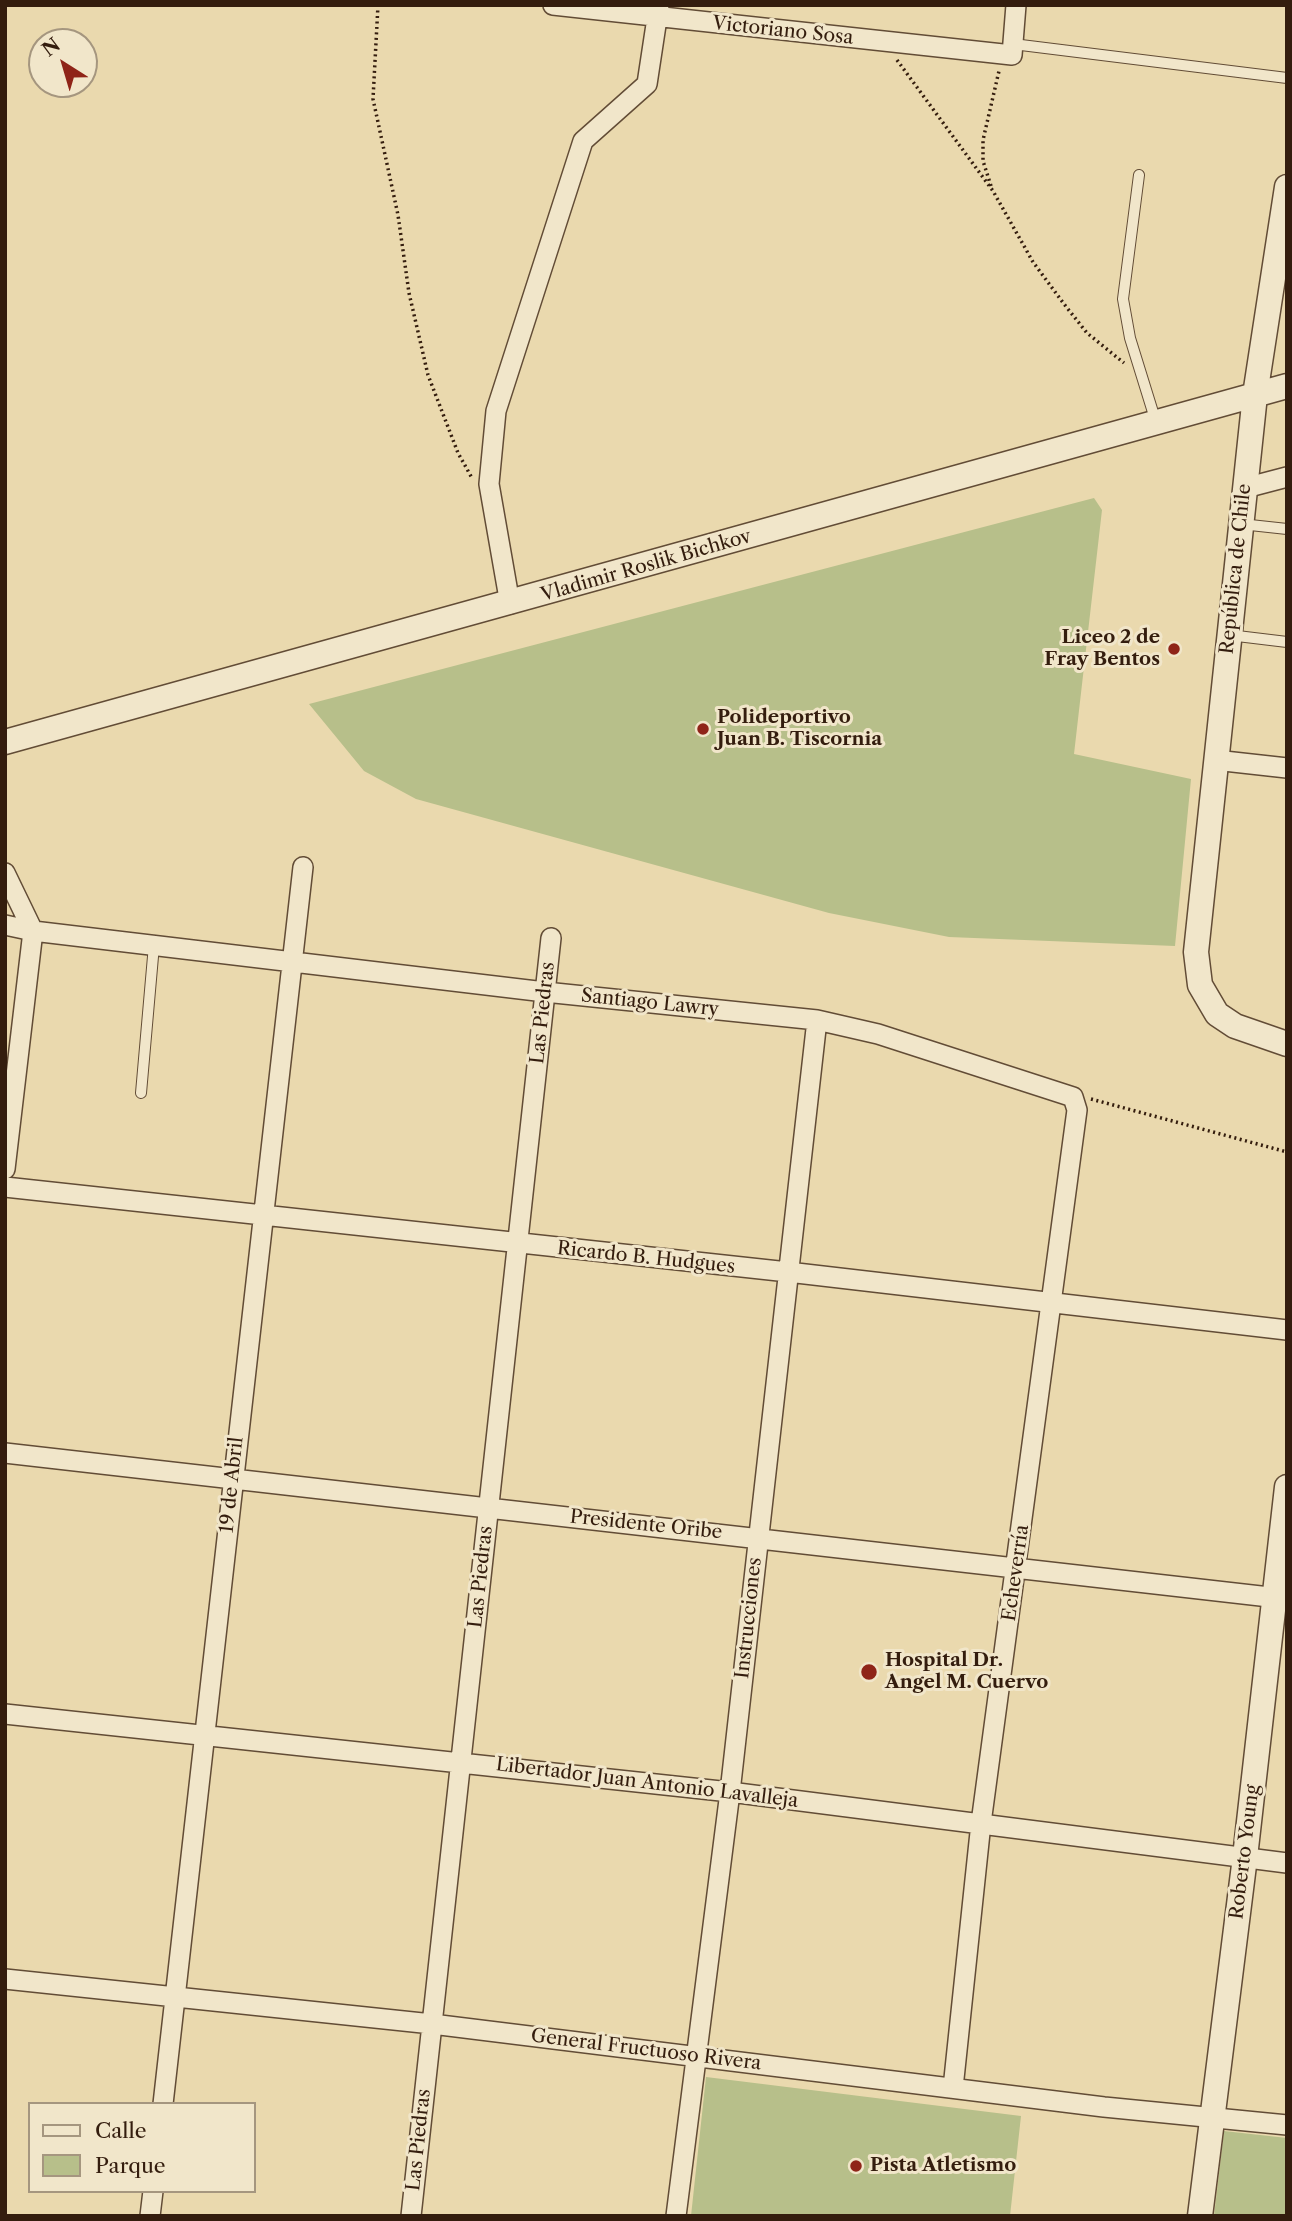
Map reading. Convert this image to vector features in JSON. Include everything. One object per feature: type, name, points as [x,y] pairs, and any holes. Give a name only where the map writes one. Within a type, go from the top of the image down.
[{"type":"street","name":"Victoriano Sosa","points":[[553,5],[658,12],[882,41],[1008,51]]},
{"type":"street","points":[[1008,51],[1016,5]]},
{"type":"street","points":[[510,604],[489,484],[496,411],[583,141],[647,84],[658,12]]},
{"type":"street","name":"República de Chile","points":[[1287,187],[1255,395],[1196,952],[1200,985],[1217,1014],[1235,1026],[1287,1044]]},
{"type":"street","name":"Vladimir Roslik Bichkov","points":[[5,742],[510,604],[1287,386]]},
{"type":"street","points":[[1245,488],[1287,477]]},
{"type":"street","points":[[1215,760],[1287,768]]},
{"type":"street","name":"19 de Abril","points":[[163,2102],[303,867]]},
{"type":"street","points":[[5,873],[33,931],[5,1170]]},
{"type":"street","name":"Santiago Lawry","points":[[5,925],[33,931],[545,992],[817,1020],[859,1029],[1069,1094],[1075,1101]]},
{"type":"street","name":"Las Piedras","points":[[411,2216],[463,1762],[488,1508],[551,938]]},
{"type":"street","name":"Instrucciones","points":[[676,2216],[730,1792],[817,1020]]},
{"type":"street","name":"Echeverría","points":[[953,2088],[981,1823],[1077,1110],[1075,1101]]},
{"type":"street","name":"Ricardo B. Hudgues","points":[[5,1187],[517,1245],[788,1272],[1049,1305],[1287,1330]]},
{"type":"street","name":"Presidente Oribe","points":[[5,1453],[1281,1598]]},
{"type":"street","name":"Roberto Young","points":[[1200,2216],[1281,1598],[1287,1487]]},
{"type":"street","name":"Libertador Juan Antonio Lavalleja","points":[[5,1714],[730,1792],[1287,1863]]},
{"type":"street","name":"General Fructuoso Rivera","points":[[5,1979],[432,2024],[953,2088],[1287,2125]]},
{"type":"street","points":[[150,2216],[153,2193]]},
{"type":"lane","name":"Victoriano Sosa","points":[[1008,51],[1287,78]]},
{"type":"lane","points":[[1139,175],[1123,299],[1142,379],[1156,423]]},
{"type":"lane","points":[[1240,524],[1287,529]]},
{"type":"lane","points":[[1229,635],[1287,642]]},
{"type":"lane","points":[[141,1093],[154,945]]},
{"type":"path","points":[[378,5],[373,99],[398,215],[410,293],[428,375],[457,453],[477,486]]},
{"type":"path","points":[[882,41],[922,90],[993,191],[1033,262],[1064,304],[1087,333],[1142,379]]},
{"type":"path","points":[[993,191],[984,161],[983,140],[1008,51]]},
{"type":"path","points":[[1075,1101],[1096,1098],[1287,1152]]},
{"type":"green space","name":"Polideportivo Juan B. Tiscornia","points":[[1094,498],[1102,510],[1074,754],[1191,779],[1175,946],[949,937],[829,913],[416,799],[364,771],[309,704]]},
{"type":"green space","name":"Pista Atletismo","points":[[706,2077],[1021,2116],[1010,2216],[691,2216]]},
{"type":"green space","points":[[1224,2131],[1287,2138],[1287,2216],[1214,2216]]},
{"type":"place","name":"Liceo 2 de Fray Bentos","points":[[1174,649]]},
{"type":"place","name":"Polideportivo Juan B. Tiscornia","points":[[703,729]]},
{"type":"place","name":"Hospital Dr. Angel M. Cuervo","points":[[869,1672]]},
{"type":"place","name":"Pista Atletismo","points":[[856,2166]]}]
